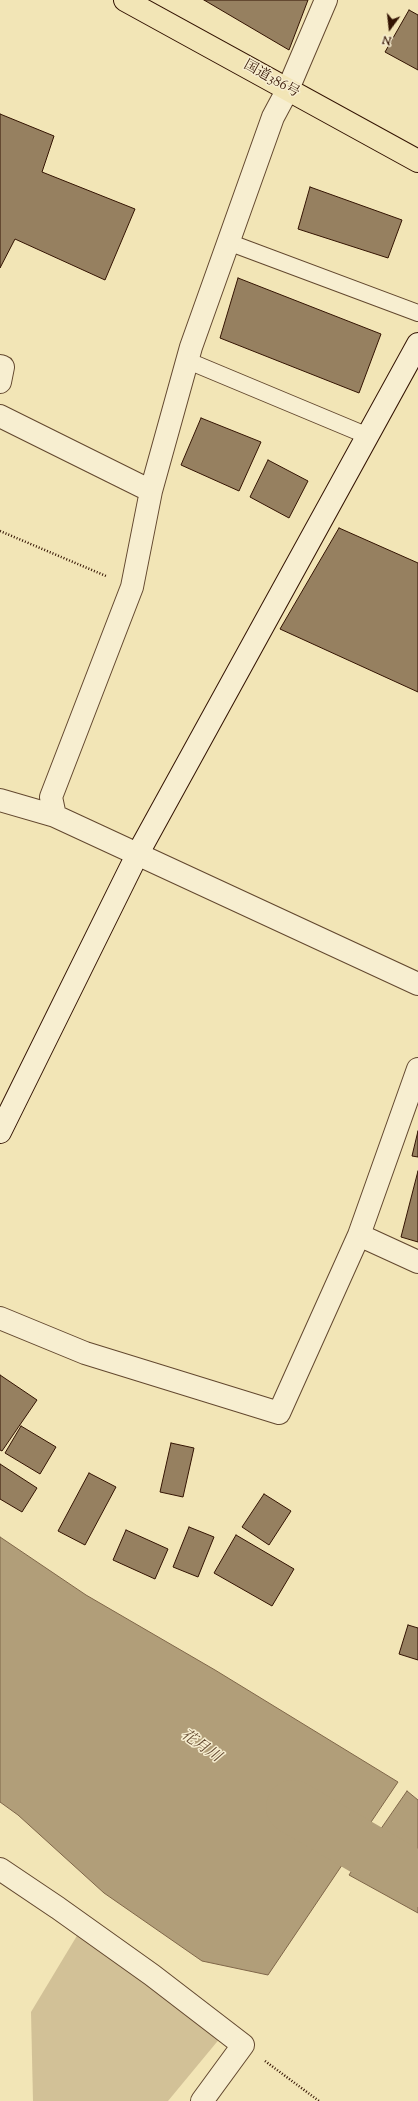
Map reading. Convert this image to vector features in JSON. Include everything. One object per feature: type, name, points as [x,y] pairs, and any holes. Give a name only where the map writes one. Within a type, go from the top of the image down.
[{"type":"highway","name":"国道386号","points":[[125,0],[418,160]]},
{"type":"street","points":[[56,816],[51,797],[132,587],[151,491],[186,360],[273,117],[288,89],[326,0]]},
{"type":"street","points":[[0,1132],[5,1109],[137,855],[418,344]]},
{"type":"street","points":[[0,366],[3,367],[0,382]]},
{"type":"street","points":[[0,416],[151,491]]},
{"type":"street","points":[[0,800],[56,816],[137,855],[418,984]]},
{"type":"street","points":[[0,1318],[85,1353],[279,1414],[359,1235],[418,1069]]},
{"type":"street","points":[[359,1235],[418,1262]]},
{"type":"street","points":[[0,1869],[146,1970],[243,2045],[202,2101]]},
{"type":"lane","points":[[228,242],[418,313]]},
{"type":"lane","points":[[186,360],[368,436]]},
{"type":"path","points":[[0,531],[132,587]]},
{"type":"path","points":[[243,2045],[319,2101]]},
{"type":"shaded area","points":[[81,1929],[221,2037],[168,2101],[33,2101],[31,2012]]},
{"type":"water","points":[[0,1537],[86,1595],[215,1670],[398,1782],[268,1975],[202,1961],[104,1893],[18,1815],[0,1802]]},
{"type":"water","points":[[407,1791],[418,1800],[418,1913],[349,1875]]},
{"type":"building","points":[[204,0],[308,0],[289,50]]},
{"type":"building","points":[[409,10],[418,15],[418,70],[385,52]]},
{"type":"building","points":[[0,114],[54,136],[42,172],[135,209],[105,280],[15,239],[0,268]]},
{"type":"building","points":[[310,187],[402,220],[388,258],[298,229]]},
{"type":"building","points":[[238,278],[381,334],[359,393],[220,338]]},
{"type":"building","points":[[201,418],[261,442],[239,491],[181,465]]},
{"type":"building","points":[[268,460],[308,481],[289,518],[250,497]]},
{"type":"building","points":[[339,528],[418,563],[418,692],[280,629]]},
{"type":"building","points":[[418,1131],[418,1157],[412,1156]]},
{"type":"building","points":[[418,1171],[418,1242],[401,1237]]},
{"type":"building","points":[[0,1375],[37,1400],[2,1451],[0,1450]]},
{"type":"building","points":[[21,1426],[56,1447],[40,1474],[5,1453]]},
{"type":"building","points":[[171,1443],[194,1448],[183,1497],[160,1492]]},
{"type":"building","points":[[0,1464],[37,1488],[22,1512],[0,1499]]},
{"type":"building","points":[[89,1473],[116,1487],[85,1545],[58,1531]]},
{"type":"building","points":[[264,1494],[291,1511],[269,1545],[242,1527]]},
{"type":"building","points":[[189,1527],[214,1537],[198,1577],[173,1567]]},
{"type":"building","points":[[126,1530],[168,1549],[155,1579],[113,1560]]},
{"type":"building","points":[[236,1535],[294,1569],[272,1606],[214,1573]]},
{"type":"building","points":[[408,1625],[418,1628],[418,1660],[399,1654]]},
{"type":"waterway","name":"花月川","points":[[293,1807],[418,1880]]}]
